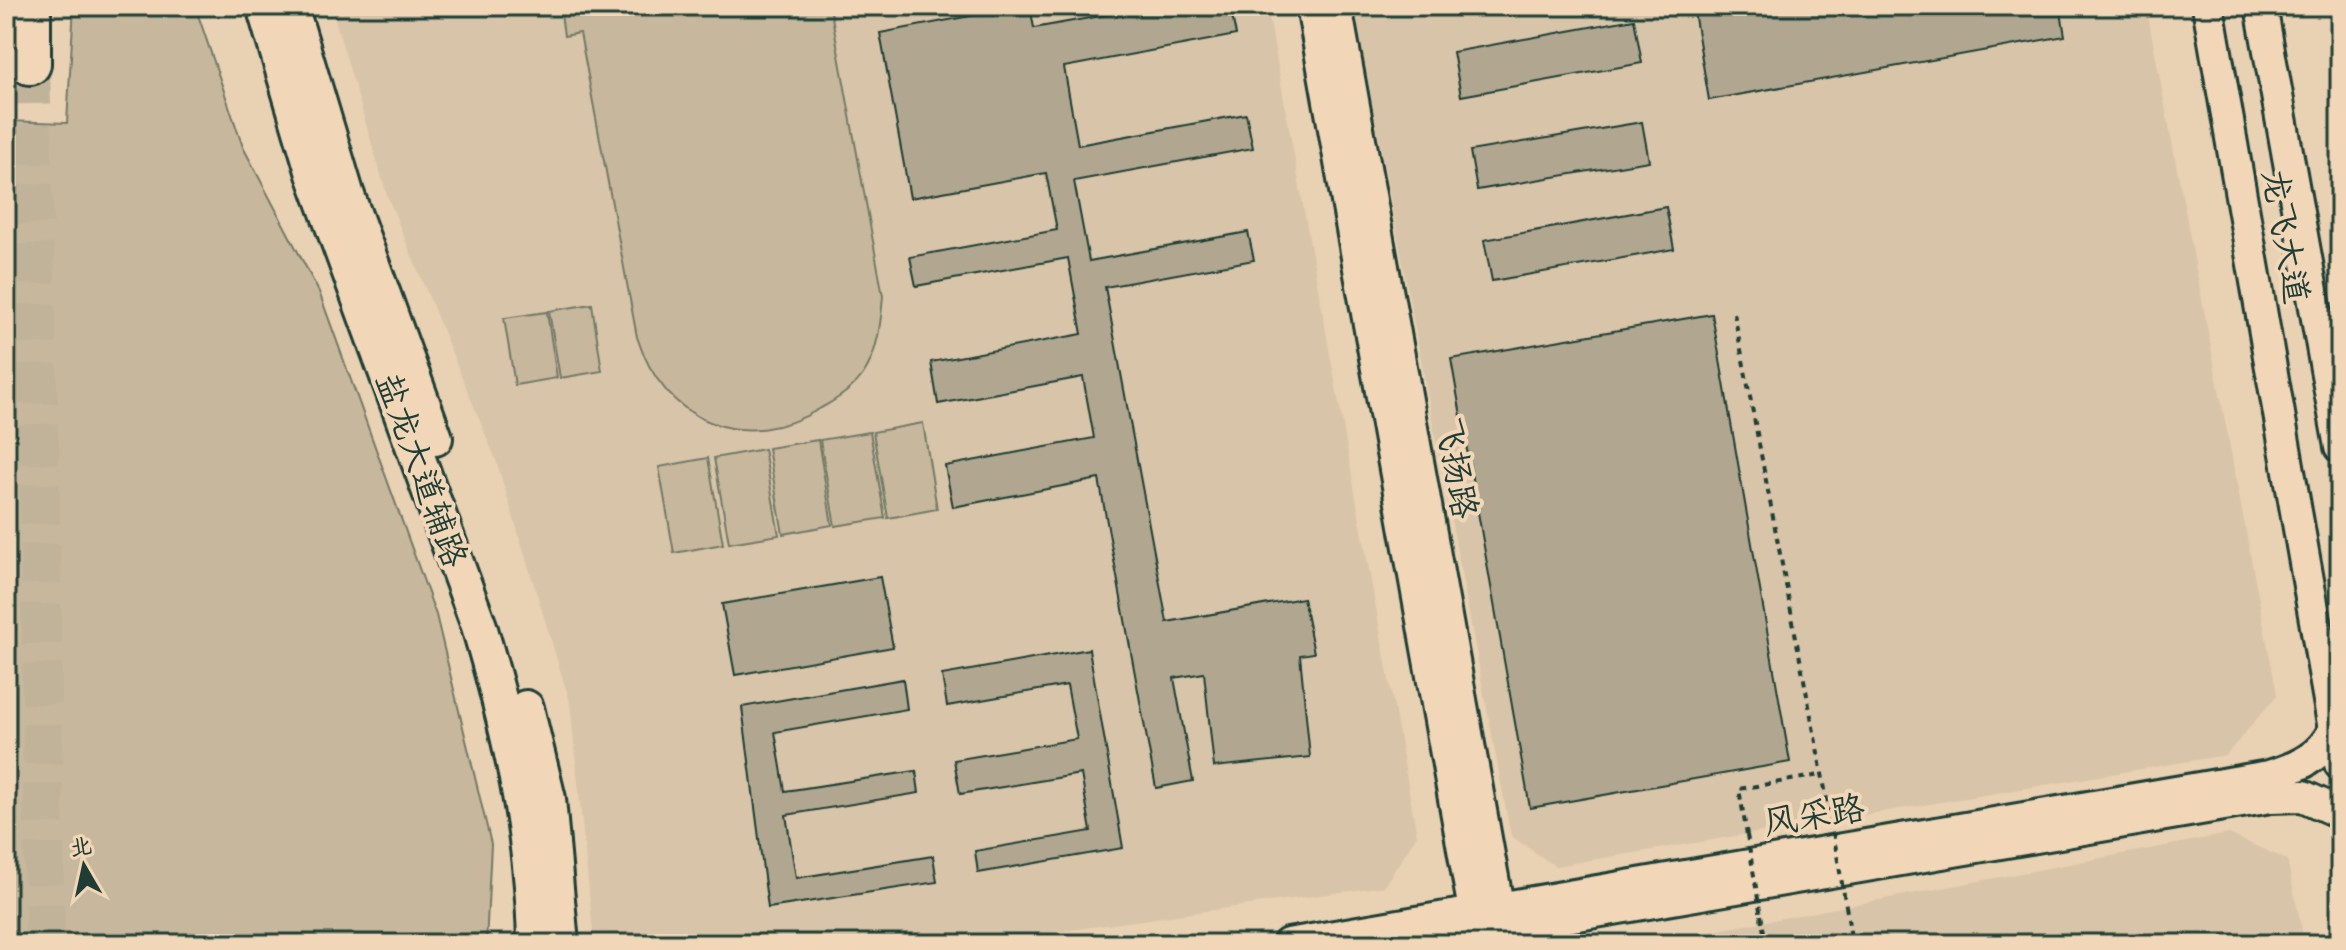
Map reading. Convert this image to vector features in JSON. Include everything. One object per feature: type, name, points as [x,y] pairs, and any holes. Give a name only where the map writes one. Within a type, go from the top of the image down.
[{"type":"highway","points":[[30,6],[30,64]]},
{"type":"main road","name":"盐龙大道辅路","points":[[264,6],[314,174],[479,626],[501,701],[529,848],[535,944]]},
{"type":"main road","name":"盐龙大道辅路","points":[[290,6],[346,193],[506,638],[548,799],[555,848],[561,944]]},
{"type":"street","name":"飞扬路","points":[[1312,6],[1489,927]]},
{"type":"street","name":"飞扬路","points":[[1336,6],[1489,927]]},
{"type":"street","name":"龙飞大道","points":[[2208,6],[2340,764]]},
{"type":"street","name":"龙飞大道","points":[[2261,6],[2340,447]]},
{"type":"street","name":"风采路","points":[[1408,944],[2269,776],[2313,757],[2334,729]]},
{"type":"street","name":"风采路","points":[[1288,944],[1489,927],[2271,797],[2303,796],[2340,813]]},
{"type":"path","points":[[1734,313],[1852,944]]},
{"type":"path","points":[[1766,944],[1739,789],[1820,775]]},
{"type":"path","points":[[1761,915],[1762,922]]},
{"type":"shaded area","points":[[74,6],[195,6],[243,147],[319,292],[436,615],[491,844],[486,944],[6,944],[6,121],[67,123]]},
{"type":"shaded area","points":[[331,6],[1267,6],[1417,835],[1384,886],[969,944],[814,944],[593,932],[570,702],[496,460],[387,195]]},
{"type":"shaded area","points":[[560,6],[830,6],[883,296],[873,356],[855,384],[839,397],[792,422],[763,429],[736,429],[710,422],[687,409],[666,391],[649,366],[637,337],[580,33],[564,36]]},
{"type":"shaded area","points":[[1354,6],[2146,6],[2277,695],[2226,755],[1555,866],[1511,836]]},
{"type":"shaded area","points":[[592,304],[602,371],[560,378],[549,311]]},
{"type":"shaded area","points":[[547,312],[557,378],[515,385],[504,318]]},
{"type":"shaded area","points":[[923,423],[937,509],[888,518],[873,432]]},
{"type":"shaded area","points":[[870,432],[885,518],[835,526],[820,440]]},
{"type":"shaded area","points":[[818,440],[832,525],[783,534],[768,448]]},
{"type":"shaded area","points":[[764,449],[779,535],[729,543],[714,458]]},
{"type":"shaded area","points":[[708,458],[723,544],[674,553],[659,467]]},
{"type":"shaded area","points":[[2229,834],[2287,860],[2305,944],[1645,944]]},
{"type":"building","points":[[1030,6],[1034,28],[1156,6],[1230,6],[1236,35],[1064,67],[1078,145],[1246,114],[1253,148],[1074,181],[1089,261],[1248,232],[1254,260],[1105,287],[1167,622],[1303,598],[1314,653],[1300,655],[1310,757],[1214,767],[1204,673],[1174,678],[1193,781],[1156,788],[1099,479],[953,507],[945,466],[1094,438],[1083,377],[938,404],[931,362],[1082,334],[1068,258],[916,286],[910,257],[1057,230],[1046,173],[910,198],[880,33]]},
{"type":"building","points":[[1693,6],[2060,6],[2065,36],[1709,100]]},
{"type":"building","points":[[1634,19],[1642,63],[1461,96],[1453,52]]},
{"type":"building","points":[[1642,122],[1649,161],[1477,190],[1470,151]]},
{"type":"building","points":[[1666,207],[1674,249],[1492,281],[1484,240]]},
{"type":"building","points":[[1712,314],[1790,762],[1530,808],[1451,359]]},
{"type":"building","points":[[880,577],[893,647],[735,675],[722,604]]},
{"type":"building","points":[[1089,649],[1123,848],[978,873],[975,851],[1091,831],[1081,774],[960,794],[954,760],[1077,739],[1067,685],[947,706],[942,675]]},
{"type":"building","points":[[903,679],[907,709],[775,732],[785,791],[916,771],[919,793],[786,815],[796,878],[933,856],[937,882],[768,908],[742,707]]},
{"type":"tunnel","points":[[30,64],[40,499],[45,944]]}]
